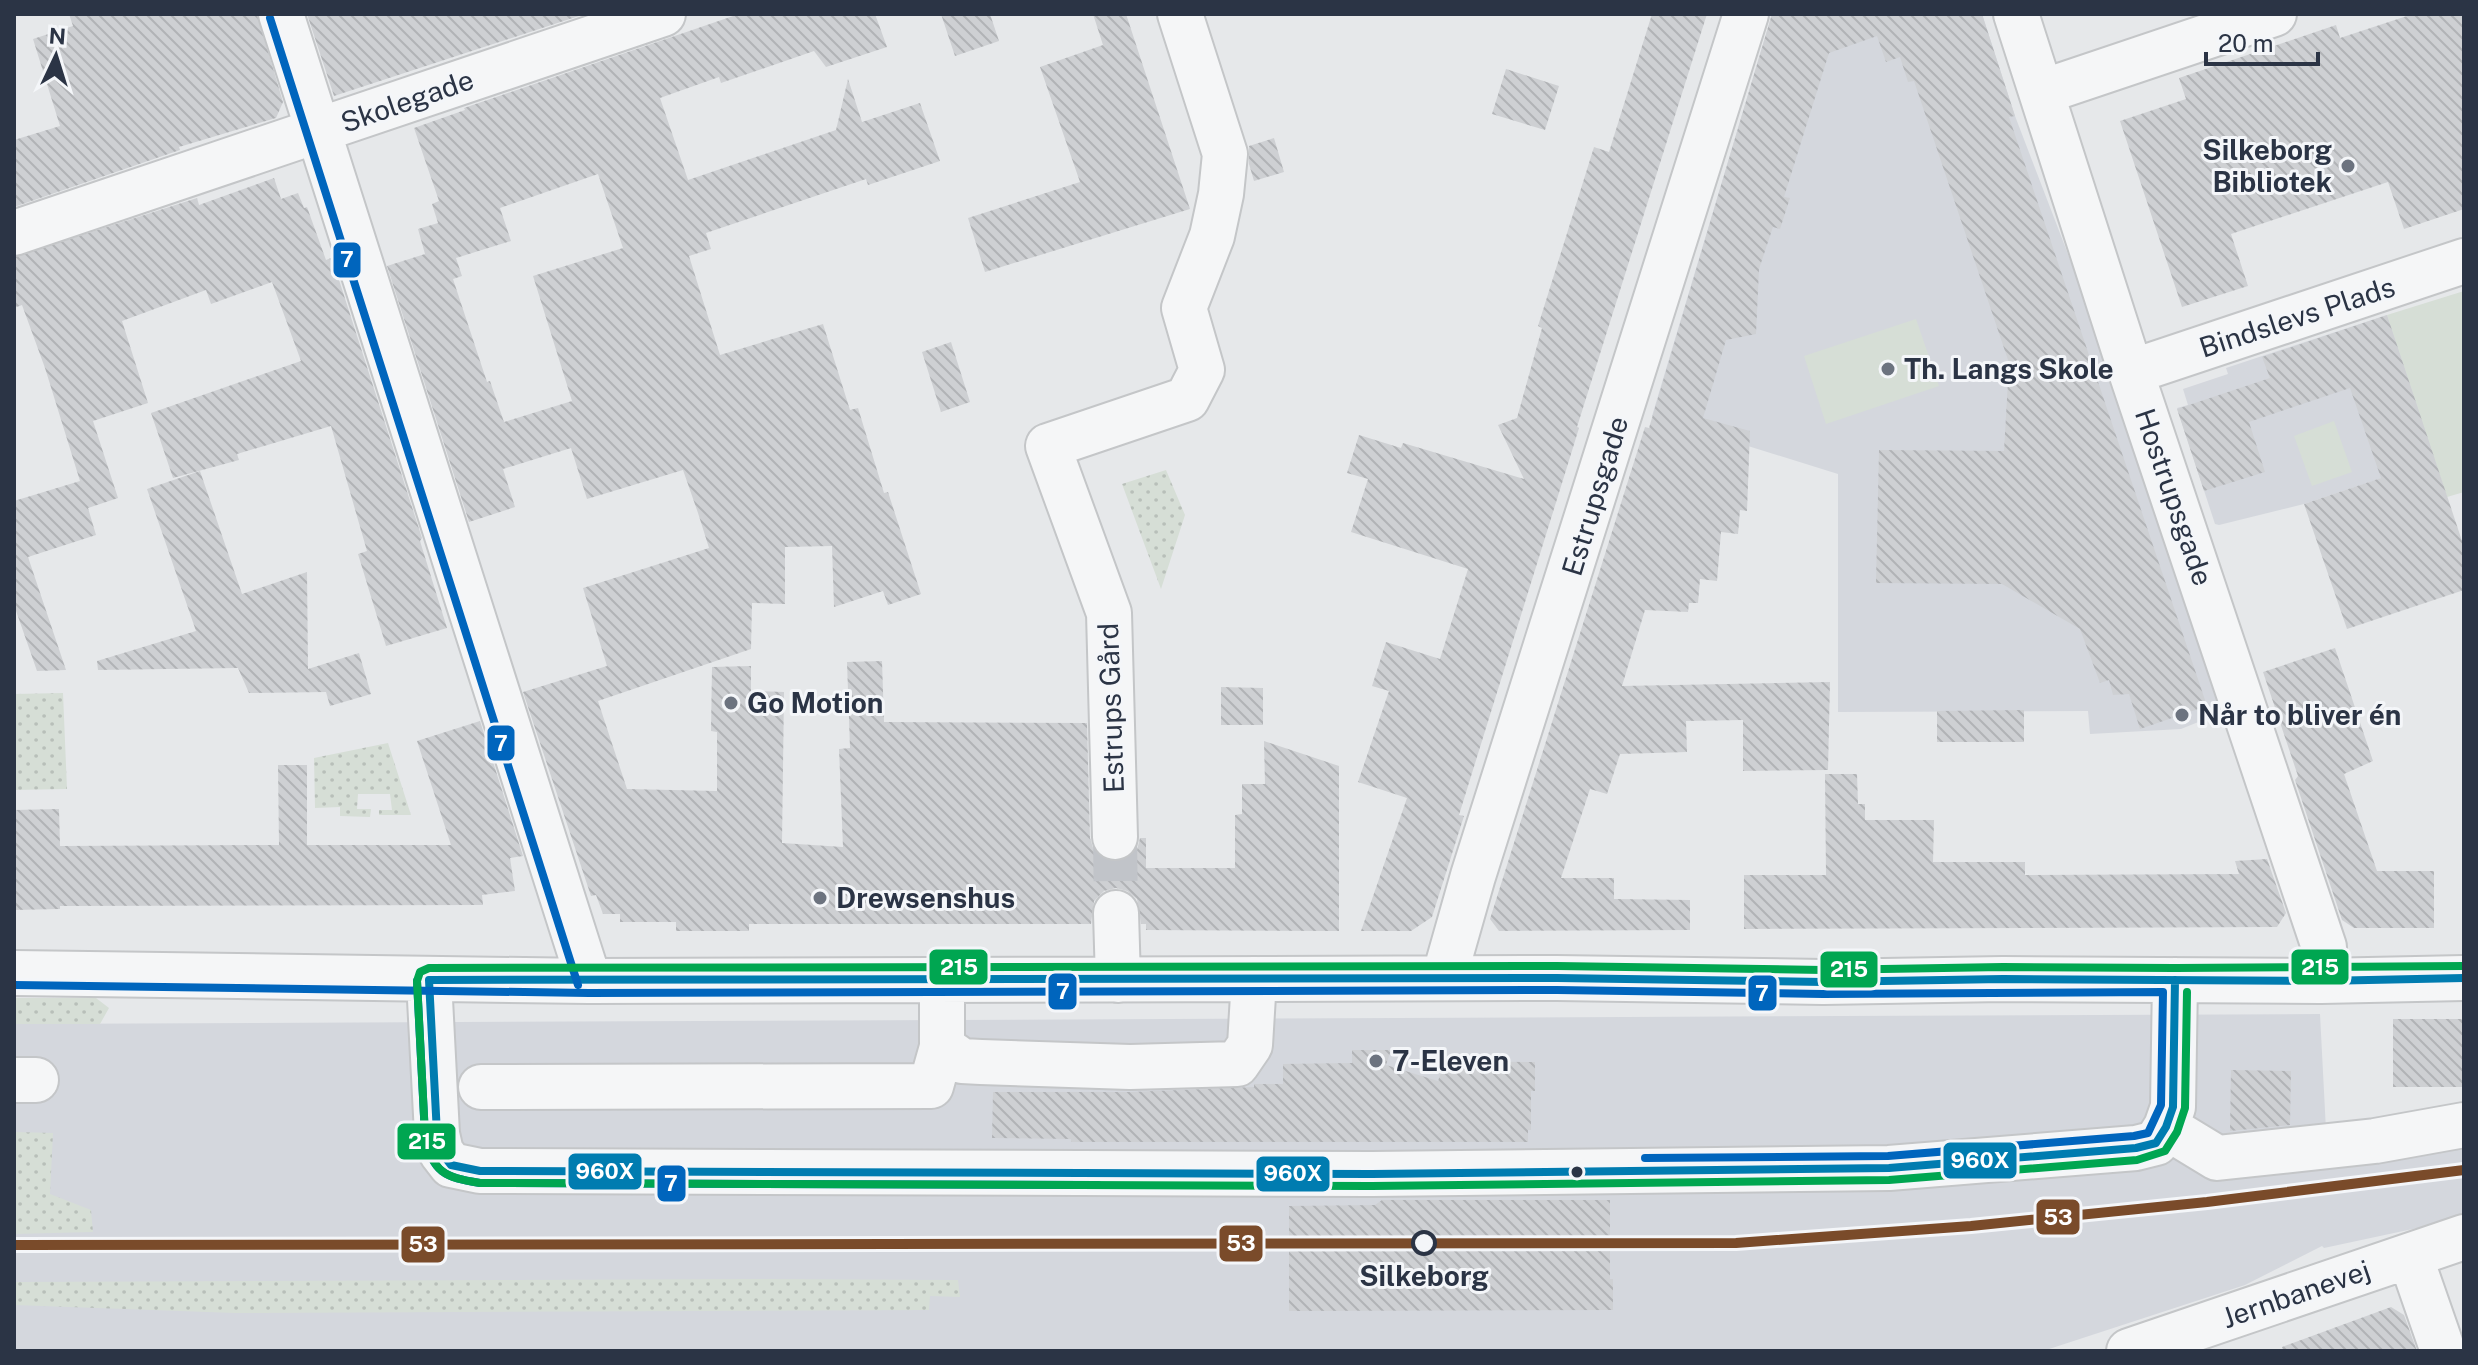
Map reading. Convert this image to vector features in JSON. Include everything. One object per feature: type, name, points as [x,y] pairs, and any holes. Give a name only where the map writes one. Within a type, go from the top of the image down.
[{"type":"street","points":[[281,14],[542,793],[589,981]]},
{"type":"street","name":"Skolegade","points":[[14,233],[663,14]]},
{"type":"street","name":"Estrups Gård","points":[[1115,837],[1125,677],[1109,613],[1048,446],[1187,399],[1202,370],[1184,308],[1212,236],[1225,154],[1180,14]]},
{"type":"street","name":"Estrupsgade","points":[[1444,978],[1477,863],[1746,14]]},
{"type":"street","name":"Hostrupsgade","points":[[2016,14],[2131,372],[2324,947],[2321,981]]},
{"type":"street","points":[[2042,92],[2274,14]]},
{"type":"street","name":"Bindslevs Plads","points":[[2131,372],[2464,261]]},
{"type":"street","points":[[1116,913],[1118,980]]},
{"type":"street","points":[[14,973],[589,981],[1719,978],[1823,982],[2464,978]]},
{"type":"street","points":[[942,1047],[962,1061],[1130,1067],[1237,1064],[1250,1045],[1254,979]]},
{"type":"street","points":[[429,980],[437,1134],[441,1152],[451,1165],[480,1171],[1372,1174],[1889,1168],[2136,1148],[2156,1143],[2173,1107],[2175,980]]},
{"type":"street","points":[[481,1087],[931,1086],[942,1047],[942,980]]},
{"type":"street","points":[[2166,1127],[2217,1158],[2375,1141],[2464,1125]]},
{"type":"street","name":"Jernbanevej","points":[[2129,1351],[2464,1237]]},
{"type":"street","points":[[2410,1256],[2443,1351]]},
{"type":"shaded area","name":"Th. Langs Skole","points":[[1772,14],[1982,14],[2015,116],[2094,322],[2228,710],[2181,729],[2090,734],[2088,711],[1838,712],[1838,474],[1652,416]]},
{"type":"shaded area","points":[[2464,291],[2464,492],[2447,497],[2387,315]]},
{"type":"shaded area","name":"Th. Langs Skole","points":[[2387,315],[2436,460],[2304,504],[2215,524],[2177,408],[2188,405],[2183,389],[2228,374],[2226,368]]},
{"type":"shaded area","points":[[1916,319],[1939,386],[1826,424],[1804,356]]},
{"type":"shaded area","points":[[2334,421],[2352,472],[2312,486],[2294,436]]},
{"type":"shaded area","points":[[1166,470],[1185,515],[1161,589],[1122,484]]},
{"type":"shaded area","points":[[63,693],[67,789],[14,790],[14,694]]},
{"type":"shaded area","points":[[388,743],[411,815],[379,815],[379,810],[392,810],[390,794],[358,794],[357,809],[371,809],[370,817],[340,816],[340,807],[315,808],[314,758]]},
{"type":"shaded area","points":[[14,998],[96,998],[109,1008],[100,1024],[14,1024]]},
{"type":"shaded area","points":[[2320,1014],[2328,1169],[2464,1144],[2464,1218],[2322,1246],[2245,1285],[2043,1351],[14,1351],[14,1024]]},
{"type":"shaded area","points":[[14,1132],[53,1133],[50,1194],[91,1210],[93,1232],[14,1234]]},
{"type":"shaded area","points":[[958,1280],[960,1297],[930,1296],[929,1310],[235,1313],[14,1305],[14,1282]]},
{"type":"building","points":[[69,14],[257,14],[283,102],[276,118],[179,147],[180,150],[14,207],[14,140],[60,126],[33,39],[73,26]]},
{"type":"building","points":[[307,14],[585,14],[334,96]]},
{"type":"building","points":[[739,14],[875,14],[887,47],[826,67],[814,51],[721,83],[719,77],[660,98],[688,180],[836,130],[848,79],[862,122],[920,103],[940,161],[868,185],[866,179],[706,233],[711,249],[689,256],[720,355],[823,324],[850,410],[858,408],[884,493],[888,492],[921,594],[888,605],[883,591],[834,607],[832,546],[785,547],[785,604],[752,603],[751,649],[598,701],[627,789],[717,791],[717,732],[711,731],[712,667],[751,666],[751,691],[784,692],[782,843],[843,847],[839,749],[850,748],[847,662],[882,661],[884,722],[1087,723],[1090,838],[1094,851],[1104,859],[1115,862],[1129,858],[1137,850],[1140,838],[1146,838],[1146,868],[1235,868],[1235,815],[1242,814],[1242,784],[1265,784],[1264,741],[1339,766],[1339,931],[1146,930],[1146,924],[1141,924],[1137,899],[1127,891],[1116,888],[1104,891],[1094,901],[1091,924],[749,924],[749,931],[676,931],[676,922],[620,922],[620,914],[603,914],[596,895],[591,896],[523,692],[607,666],[583,588],[709,548],[683,470],[587,499],[571,448],[503,469],[515,507],[469,522],[387,266],[425,254],[418,229],[438,223],[432,204],[439,201],[414,128]],"holes":[[[598,174],[623,248],[533,276],[572,401],[504,422],[490,381],[487,382],[453,279],[462,276],[456,258],[511,241],[500,208]]]},
{"type":"building","points":[[941,14],[990,14],[999,41],[955,56]]},
{"type":"building","points":[[1093,14],[1126,14],[1190,209],[985,272],[968,218],[1080,182],[1040,67],[1103,45]]},
{"type":"building","points":[[1652,14],[1707,14],[1577,427],[1459,815],[1464,816],[1432,917],[1411,931],[1361,931],[1407,798],[1358,782],[1389,691],[1372,686],[1386,642],[1440,659],[1468,569],[1351,532],[1368,479],[1347,473],[1359,435],[1401,448],[1403,443],[1524,479],[1498,425],[1517,418],[1542,328],[1538,326],[1594,147],[1609,152]]},
{"type":"building","points":[[1772,14],[1982,14],[2015,116],[2009,117],[2207,706],[2140,729],[2129,694],[2113,695],[2109,680],[2100,683],[2080,629],[2002,584],[1876,583],[1879,450],[2004,451],[2009,363],[1914,81],[1908,82],[1900,57],[1886,62],[1877,36],[1829,53],[1784,197],[1790,198],[1780,229],[1773,227],[1759,269],[1756,334],[1726,340],[1703,418],[1750,431],[1747,511],[1740,510],[1738,534],[1721,532],[1717,581],[1700,579],[1698,603],[1689,603],[1688,612],[1645,610],[1622,686],[1830,682],[1828,770],[1743,771],[1743,720],[1686,721],[1687,752],[1620,754],[1607,794],[1590,789],[1561,878],[1614,878],[1614,899],[1690,900],[1690,930],[1499,931],[1490,919],[1645,427],[1649,428]]},
{"type":"building","name":"Silkeborg Bibliotek","points":[[2413,14],[2464,14],[2464,209],[2404,229],[2388,182],[2231,234],[2248,286],[2182,307],[2120,121],[2186,99],[2179,78],[2336,25],[2340,38]]},
{"type":"building","points":[[1506,69],[1559,86],[1545,130],[1492,114]]},
{"type":"building","points":[[1274,138],[1284,172],[1254,181],[1249,164],[1249,146]]},
{"type":"building","points":[[274,178],[281,199],[298,193],[304,208],[307,207],[326,260],[331,258],[422,538],[420,541],[447,628],[386,646],[358,554],[367,551],[331,426],[237,454],[239,460],[173,478],[151,413],[301,361],[272,282],[211,304],[206,290],[122,321],[148,403],[93,421],[118,498],[88,508],[96,535],[28,557],[66,670],[37,671],[14,605],[14,501],[80,481],[22,305],[14,308],[14,257],[197,198],[199,205]]},
{"type":"building","points":[[2387,315],[2464,547],[2464,590],[2347,629],[2304,504],[2381,478],[2350,388],[2249,422],[2265,472],[2204,491],[2177,409],[2270,378],[2262,357]]},
{"type":"building","points":[[951,342],[970,402],[941,412],[922,352]]},
{"type":"building","points":[[200,471],[242,594],[307,572],[308,669],[359,653],[371,694],[330,706],[326,692],[249,693],[238,668],[98,670],[97,661],[196,631],[147,489]]},
{"type":"building","points":[[2335,648],[2373,761],[2344,774],[2377,871],[2434,871],[2434,928],[2354,928],[2342,920],[2263,672]]},
{"type":"building","points":[[1221,687],[1263,688],[1263,725],[1221,725]]},
{"type":"building","points":[[2024,710],[2024,742],[1937,742],[1937,711]]},
{"type":"building","points":[[480,721],[523,856],[510,858],[515,891],[482,895],[483,905],[60,906],[60,909],[14,910],[14,810],[59,809],[60,846],[279,845],[278,765],[307,765],[307,845],[451,845],[417,741]]},
{"type":"building","points":[[1825,774],[1857,774],[1858,804],[1865,804],[1865,820],[1934,820],[1933,862],[2025,862],[2025,875],[2239,874],[2235,861],[2267,859],[2286,913],[2277,927],[1744,929],[1744,875],[1826,875]]},
{"type":"building","points":[[2393,1019],[2464,1019],[2464,1087],[2393,1087]]},
{"type":"building","points":[[1352,1050],[1391,1050],[1386,1065],[1438,1081],[1445,1061],[1535,1062],[1535,1091],[1531,1091],[1528,1142],[1071,1142],[1071,1139],[992,1138],[993,1092],[1131,1092],[1283,1084],[1283,1064],[1352,1063]]},
{"type":"building","points":[[2231,1070],[2291,1071],[2290,1125],[2230,1131]]},
{"type":"building","points":[[1382,1200],[1610,1200],[1613,1310],[1289,1311],[1289,1206],[1375,1205]]},
{"type":"building","points":[[2391,1307],[2404,1315],[2417,1351],[2283,1351],[2282,1347]]},
{"type":"tunnel","points":[[1115,837],[1116,913]]},
{"type":"transit line","name":"7","points":[[270,18],[578,985]]},
{"type":"transit line","name":"215","points":[[2176,968],[2464,966]]},
{"type":"transit line","name":"215","points":[[2174,968],[429,968],[420,972],[417,981],[428,1148],[442,1171],[480,1183],[1372,1186],[1889,1180],[2137,1160],[2165,1151],[2177,1132],[2185,1108],[2187,992]]},
{"type":"transit line","name":"960X","points":[[429,980],[1557,978],[1823,982],[2464,978]]},
{"type":"transit line","name":"960X","points":[[429,980],[437,1134],[441,1152],[451,1165],[480,1171],[1372,1174],[1889,1168],[2136,1148],[2156,1143],[2173,1107],[2175,980]]},
{"type":"transit line","name":"7","points":[[417,981],[425,1136],[436,1166],[457,1178],[480,1183],[1098,1185]]},
{"type":"transit line","name":"7","points":[[14,985],[589,993],[2163,992],[2161,1105],[2148,1133],[1888,1156],[1645,1158]]},
{"type":"transit line","name":"53","points":[[14,1245],[1736,1243],[1971,1226],[2207,1202],[2464,1170]]},
{"type":"place","name":"Silkeborg Bibliotek","points":[[2348,166]]},
{"type":"place","name":"Th. Langs Skole","points":[[1888,369]]},
{"type":"place","name":"Go Motion","points":[[731,703]]},
{"type":"place","name":"Når to bliver én","points":[[2182,715]]},
{"type":"place","name":"Drewsenshus","points":[[820,898]]},
{"type":"place","name":"7-Eleven","points":[[1376,1061]]},
{"type":"place","name":"Silkeborg","points":[[1424,1243]]}]
